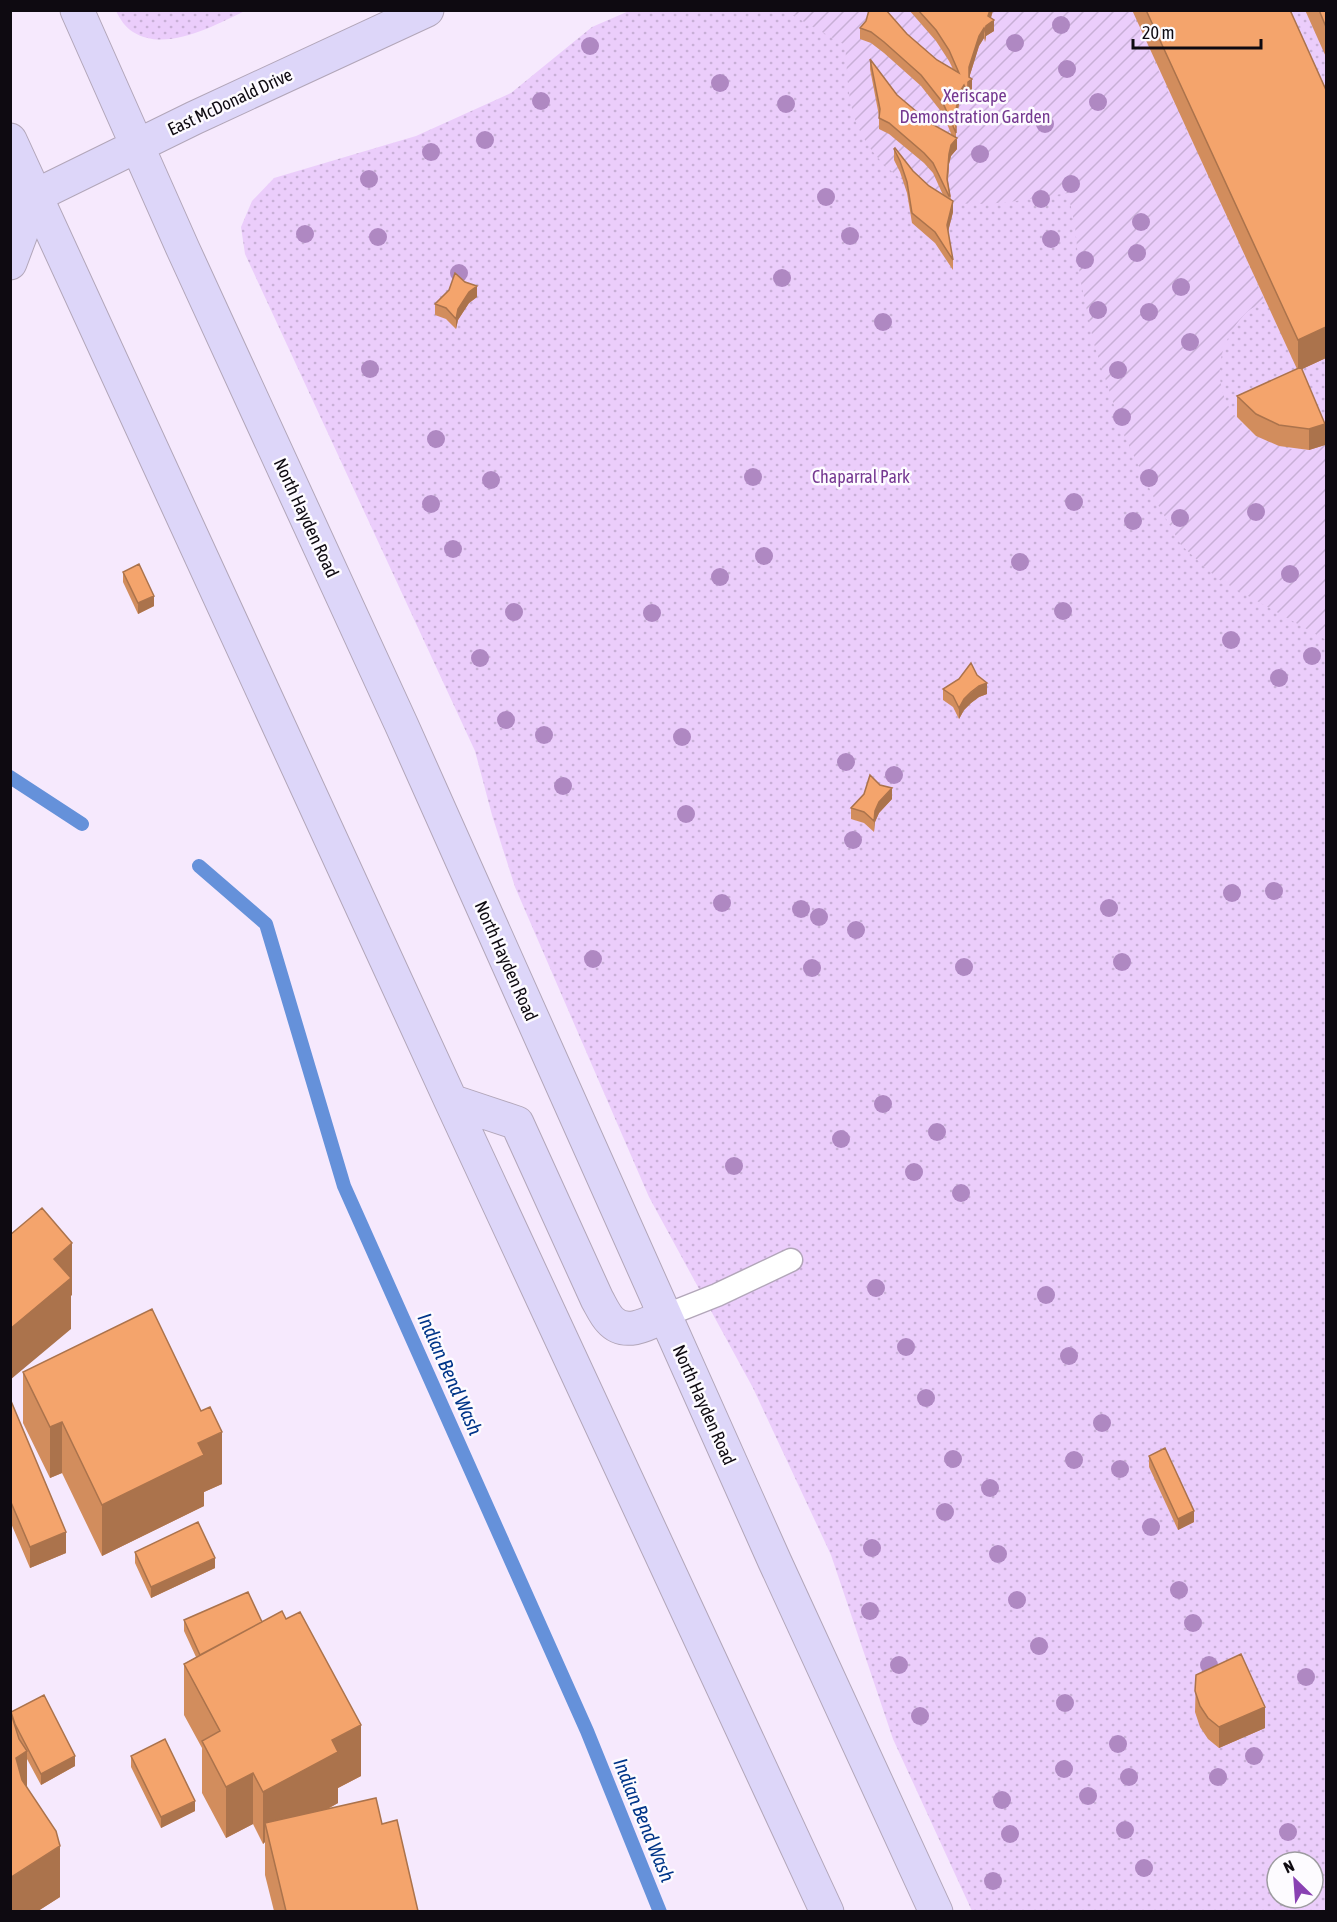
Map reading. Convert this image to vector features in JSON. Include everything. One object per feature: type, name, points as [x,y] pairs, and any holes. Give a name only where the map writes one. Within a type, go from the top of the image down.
[{"type":"main road","name":"North Hayden Road","points":[[77,10],[183,249],[402,726],[664,1317],[936,1911]]},
{"type":"main road","name":"East McDonald Drive","points":[[22,196],[137,146],[427,10]]},
{"type":"main road","points":[[10,140],[22,196],[451,1101],[827,1911]]},
{"type":"main road","points":[[10,262],[22,196]]},
{"type":"main road","points":[[451,1101],[517,1123],[597,1299],[610,1321],[621,1328],[638,1328],[664,1317]]},
{"type":"lane","points":[[664,1317],[791,1260]]},
{"type":"green space","points":[[116,11],[245,11],[190,35],[160,40],[146,38],[133,32],[123,23]]},
{"type":"green space","name":"Chaparral Park","points":[[629,11],[1326,11],[1326,1911],[972,1911],[893,1739],[831,1555],[753,1388],[649,1197],[515,887],[475,751],[245,254],[241,227],[252,201],[274,178],[416,136],[511,93],[592,27]]},
{"type":"green space","name":"Xeriscape Demonstration Garden","points":[[785,11],[1131,11],[1265,301],[1248,311],[1239,320],[1224,346],[1220,375],[1225,399],[1241,423],[1252,433],[1265,440],[1293,449],[1309,450],[1325,445],[1326,448],[1326,640],[1218,579],[1181,545],[1153,496],[1123,433],[1094,344],[1080,278],[1075,226],[1068,193],[1000,203],[957,203],[937,198],[900,178],[871,149],[860,132],[850,96],[845,45]]},
{"type":"building","points":[[869,10],[886,10],[907,34],[937,60],[959,73],[949,50],[936,30],[918,10],[990,10],[988,16],[994,20],[986,26],[985,31],[984,28],[979,36],[969,67],[969,77],[972,79],[968,82],[968,94],[964,85],[959,93],[956,133],[943,103],[921,75],[884,42],[871,32],[860,28],[866,21]]},
{"type":"building","points":[[1146,10],[1290,10],[1326,90],[1326,327],[1298,340]]},
{"type":"building","points":[[1319,10],[1326,10],[1326,27]]},
{"type":"building","points":[[870,59],[897,95],[930,123],[957,138],[951,145],[949,154],[947,179],[950,196],[933,163],[924,153],[889,123],[879,118],[880,109]]},
{"type":"building","points":[[895,148],[913,171],[929,186],[953,201],[947,225],[953,260],[935,232],[912,213],[907,182]]},
{"type":"building","points":[[455,273],[465,282],[477,286],[469,292],[458,309],[456,319],[446,308],[435,304],[449,290]]},
{"type":"building","points":[[1301,367],[1325,424],[1309,429],[1279,425],[1256,414],[1237,396]]},
{"type":"building","points":[[139,564],[154,596],[138,603],[123,572]]},
{"type":"building","points":[[971,663],[977,675],[987,683],[971,692],[959,708],[953,696],[943,689],[959,679]]},
{"type":"building","points":[[870,775],[880,785],[892,788],[879,802],[874,821],[864,812],[851,808],[864,794]]},
{"type":"building","points":[[42,1208],[72,1243],[54,1259],[71,1278],[10,1329],[10,1235]]},
{"type":"building","points":[[152,1309],[201,1411],[210,1407],[222,1432],[198,1443],[204,1455],[102,1505],[62,1422],[50,1427],[23,1372]]},
{"type":"building","points":[[10,1401],[66,1532],[30,1547],[10,1500]]},
{"type":"building","points":[[1165,1448],[1194,1511],[1178,1519],[1149,1456]]},
{"type":"building","points":[[198,1522],[215,1558],[151,1587],[135,1552]]},
{"type":"building","points":[[248,1592],[262,1622],[200,1655],[184,1620]]},
{"type":"building","points":[[282,1611],[286,1619],[300,1612],[361,1725],[332,1740],[338,1752],[263,1792],[253,1773],[226,1787],[202,1741],[220,1731],[184,1664]]},
{"type":"building","points":[[1241,1654],[1265,1707],[1219,1727],[1208,1718],[1200,1706],[1195,1691],[1196,1675]]},
{"type":"building","points":[[44,1695],[75,1756],[41,1774],[11,1712]]},
{"type":"building","points":[[10,1710],[19,1739],[27,1751],[16,1758],[22,1780],[56,1831],[60,1846],[10,1878]]},
{"type":"building","points":[[165,1739],[195,1801],[161,1817],[131,1756]]},
{"type":"building","points":[[376,1798],[382,1824],[397,1820],[418,1911],[286,1911],[265,1823]]},
{"type":"waterway","name":"Indian Bend Wash","points":[[10,777],[82,824]]},
{"type":"waterway","name":"Indian Bend Wash","points":[[199,866],[266,924],[344,1186],[587,1731],[660,1912]]}]
